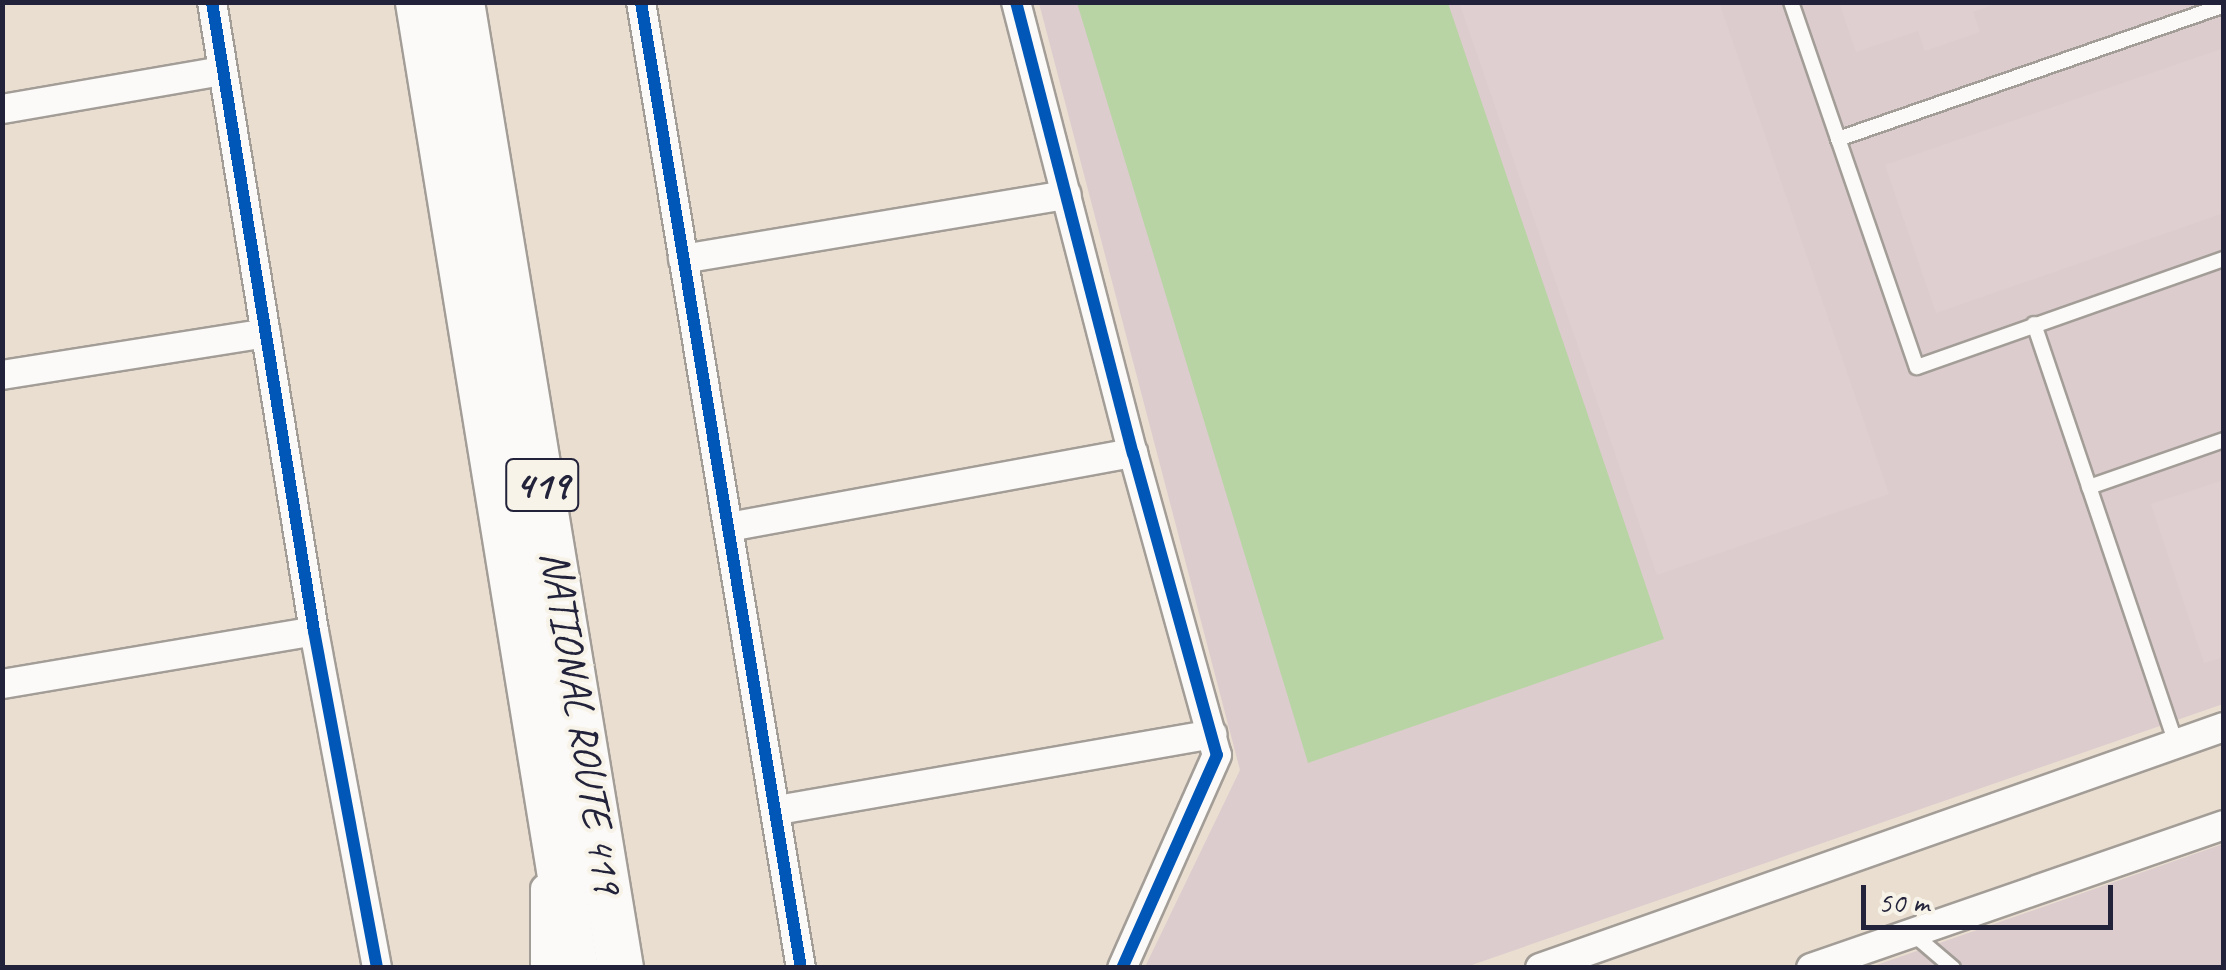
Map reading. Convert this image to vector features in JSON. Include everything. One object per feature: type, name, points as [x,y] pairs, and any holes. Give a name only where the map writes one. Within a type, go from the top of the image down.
[{"type":"highway","points":[[408,2],[455,90]]},
{"type":"highway","name":"NATIONAL ROUTE 419","points":[[418,2],[455,90],[620,968]]},
{"type":"highway","name":"NATIONAL ROUTE 419","points":[[461,2],[455,90],[574,968]]},
{"type":"highway","points":[[455,90],[473,2]]},
{"type":"street","points":[[212,2],[314,631],[378,968]]},
{"type":"street","points":[[641,2],[802,968]]},
{"type":"street","points":[[1016,2],[1133,453],[1218,756],[1122,968]]},
{"type":"street","points":[[2,109],[223,70]]},
{"type":"street","points":[[683,260],[1068,195]]},
{"type":"street","points":[[2,375],[266,333]]},
{"type":"street","points":[[728,527],[1133,453]]},
{"type":"street","points":[[2,684],[314,631]]},
{"type":"street","points":[[1540,968],[2224,728]]},
{"type":"street","points":[[778,810],[1212,734]]},
{"type":"street","points":[[545,774],[545,968]]},
{"type":"street","points":[[1811,968],[2224,825]]},
{"type":"street","points":[[606,879],[634,968]]},
{"type":"lane","points":[[1792,2],[1917,367],[2224,260]]},
{"type":"lane","points":[[1838,139],[2224,5]]},
{"type":"lane","points":[[2034,324],[2176,744]]},
{"type":"lane","points":[[2088,486],[2224,440]]},
{"type":"lane","points":[[1912,933],[1953,968]]},
{"type":"shaded area","points":[[1039,3],[2223,3],[2223,704],[1466,967],[1145,967],[1240,770]]},
{"type":"shaded area","points":[[2223,844],[2223,967],[1868,968],[1931,946]]},
{"type":"green space","points":[[1077,3],[1448,3],[1664,639],[1308,763]]},
{"type":"building","points":[[1459,2],[1719,2],[1889,494],[1657,575]]},
{"type":"building","points":[[1839,2],[1998,3],[1973,12],[1980,32],[1925,51],[1918,31],[1856,52]]},
{"type":"building","points":[[2224,48],[2224,213],[1936,313],[1885,165]]},
{"type":"building","points":[[2224,480],[2224,657],[2204,663],[2151,504]]},
{"type":"cycle path","points":[[212,2],[314,631],[377,968]]},
{"type":"cycle path","points":[[641,2],[801,968]]},
{"type":"cycle path","points":[[1016,2],[1133,453],[1217,755],[1122,968]]}]
